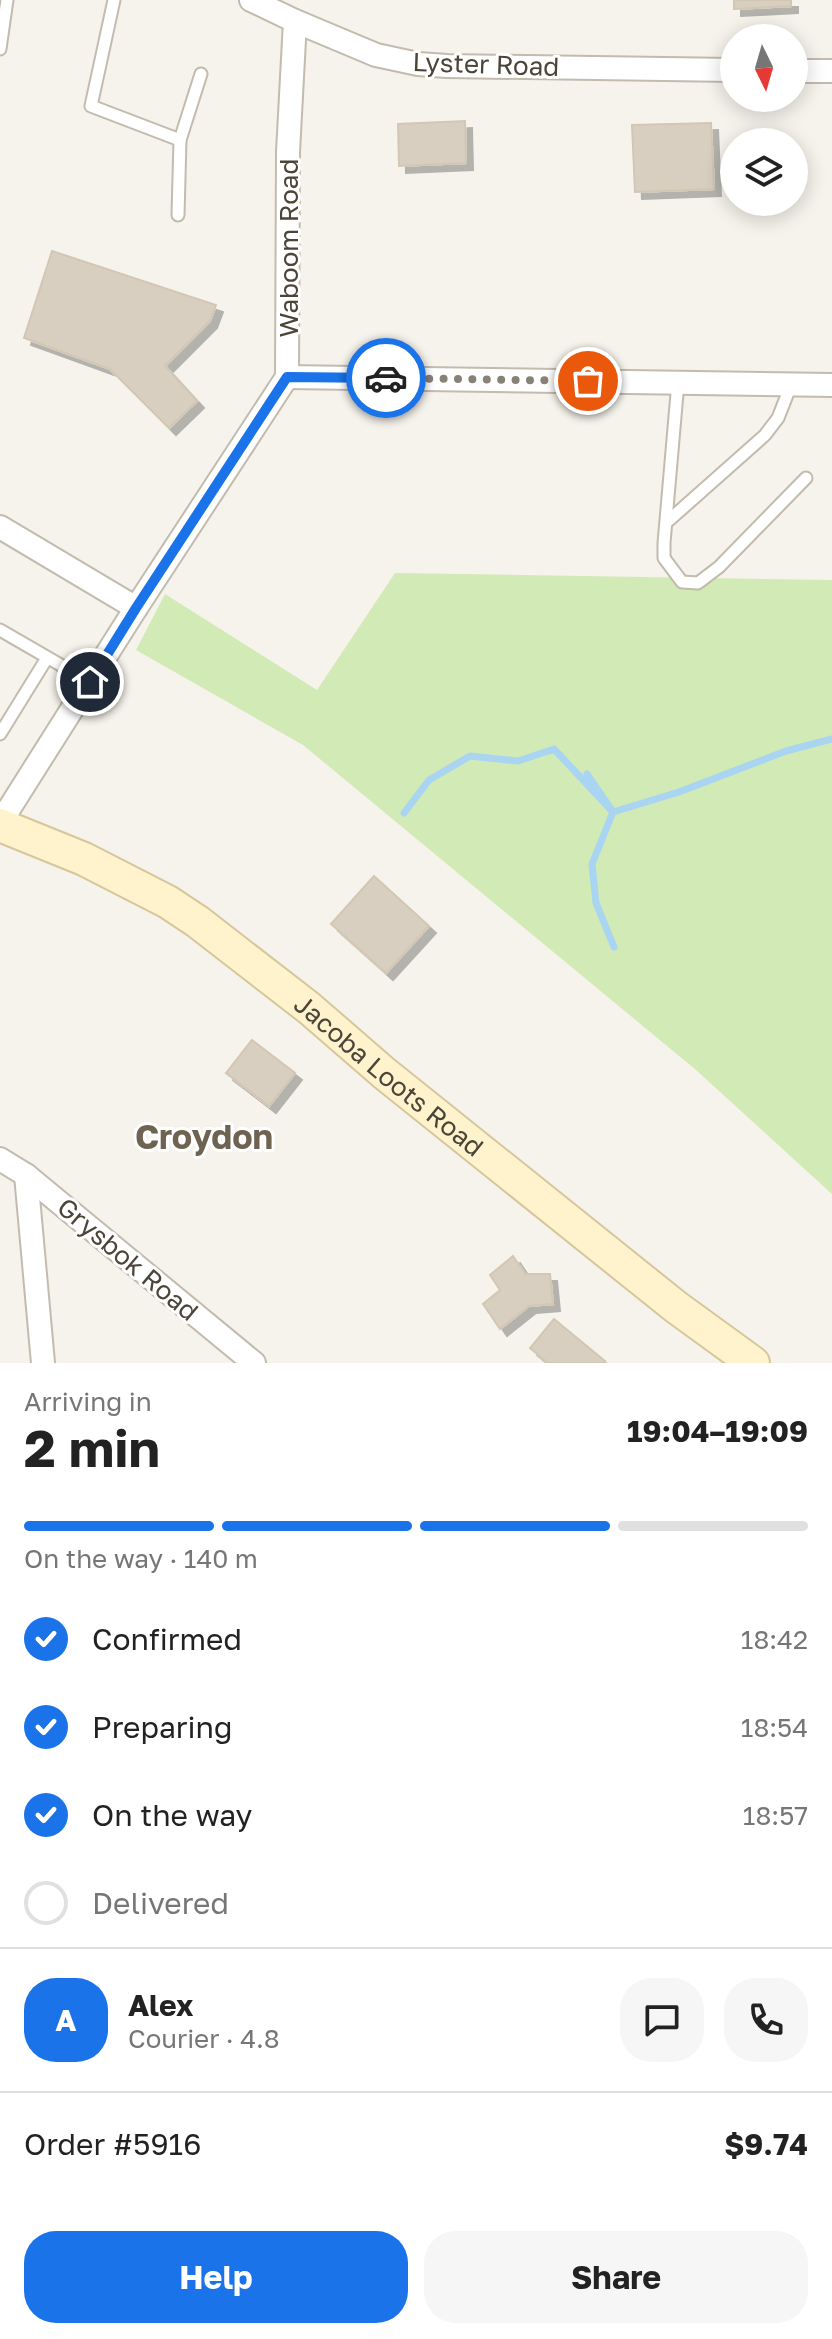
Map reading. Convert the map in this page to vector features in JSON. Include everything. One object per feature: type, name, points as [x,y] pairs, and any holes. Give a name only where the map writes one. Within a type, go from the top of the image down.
[{"type":"street","name":"Lyster Road","points":[[251,0],[376,55],[418,64],[720,70]]},
{"type":"street","name":"Waboom Road","points":[[287,377],[288,152],[295,21]]},
{"type":"street","points":[[808,71],[832,71]]},
{"type":"street","points":[[0,824],[287,377],[832,385]]},
{"type":"street","points":[[0,527],[136,608]]},
{"type":"street","name":"Jacoba Loots Road","points":[[0,824],[84,859],[156,895],[198,922],[309,1008],[384,1073],[676,1307],[753,1363]]},
{"type":"street","name":"Grysbok Road","points":[[0,1159],[26,1175],[254,1363]]},
{"type":"street","points":[[26,1175],[43,1363]]},
{"type":"lane","points":[[0,49],[7,0]]},
{"type":"lane","points":[[114,0],[91,106],[180,140]]},
{"type":"lane","points":[[178,215],[180,140],[201,74]]},
{"type":"lane","points":[[678,382],[664,558],[682,582],[698,583],[719,567],[806,478]]},
{"type":"lane","points":[[667,522],[765,435],[778,418],[791,384]]},
{"type":"lane","points":[[0,630],[90,682]]},
{"type":"lane","points":[[0,734],[5,715],[47,658]]},
{"type":"green space","points":[[395,573],[832,580],[832,1194],[696,1070],[303,745],[136,650],[165,594],[317,690]]},
{"type":"building","points":[[734,0],[791,0],[791,6],[734,9]]},
{"type":"building","points":[[465,121],[466,163],[399,166],[398,124]]},
{"type":"building","points":[[711,123],[714,189],[635,192],[632,125]]},
{"type":"building","points":[[52,251],[216,305],[210,321],[165,366],[197,401],[169,428],[110,369],[24,338]]},
{"type":"building","points":[[374,876],[429,926],[386,973],[331,924]]},
{"type":"building","points":[[252,1040],[295,1073],[269,1106],[226,1073]]},
{"type":"building","points":[[513,1256],[525,1274],[550,1274],[553,1304],[529,1306],[500,1329],[483,1304],[500,1290],[490,1275]]},
{"type":"building","points":[[554,1319],[604,1363],[548,1363],[530,1348]]},
{"type":"waterway","points":[[614,947],[596,903],[592,864],[613,812],[679,792],[786,751],[832,739]]},
{"type":"waterway","points":[[404,813],[429,780],[470,756],[518,761],[554,749],[613,812],[587,774]]},
{"type":"way so far","points":[[386,378],[588,381]]},
{"type":"district","name":"Croydon","points":[[204,1136]]},
{"type":"route","points":[[90,682],[287,377],[386,378]]}]
